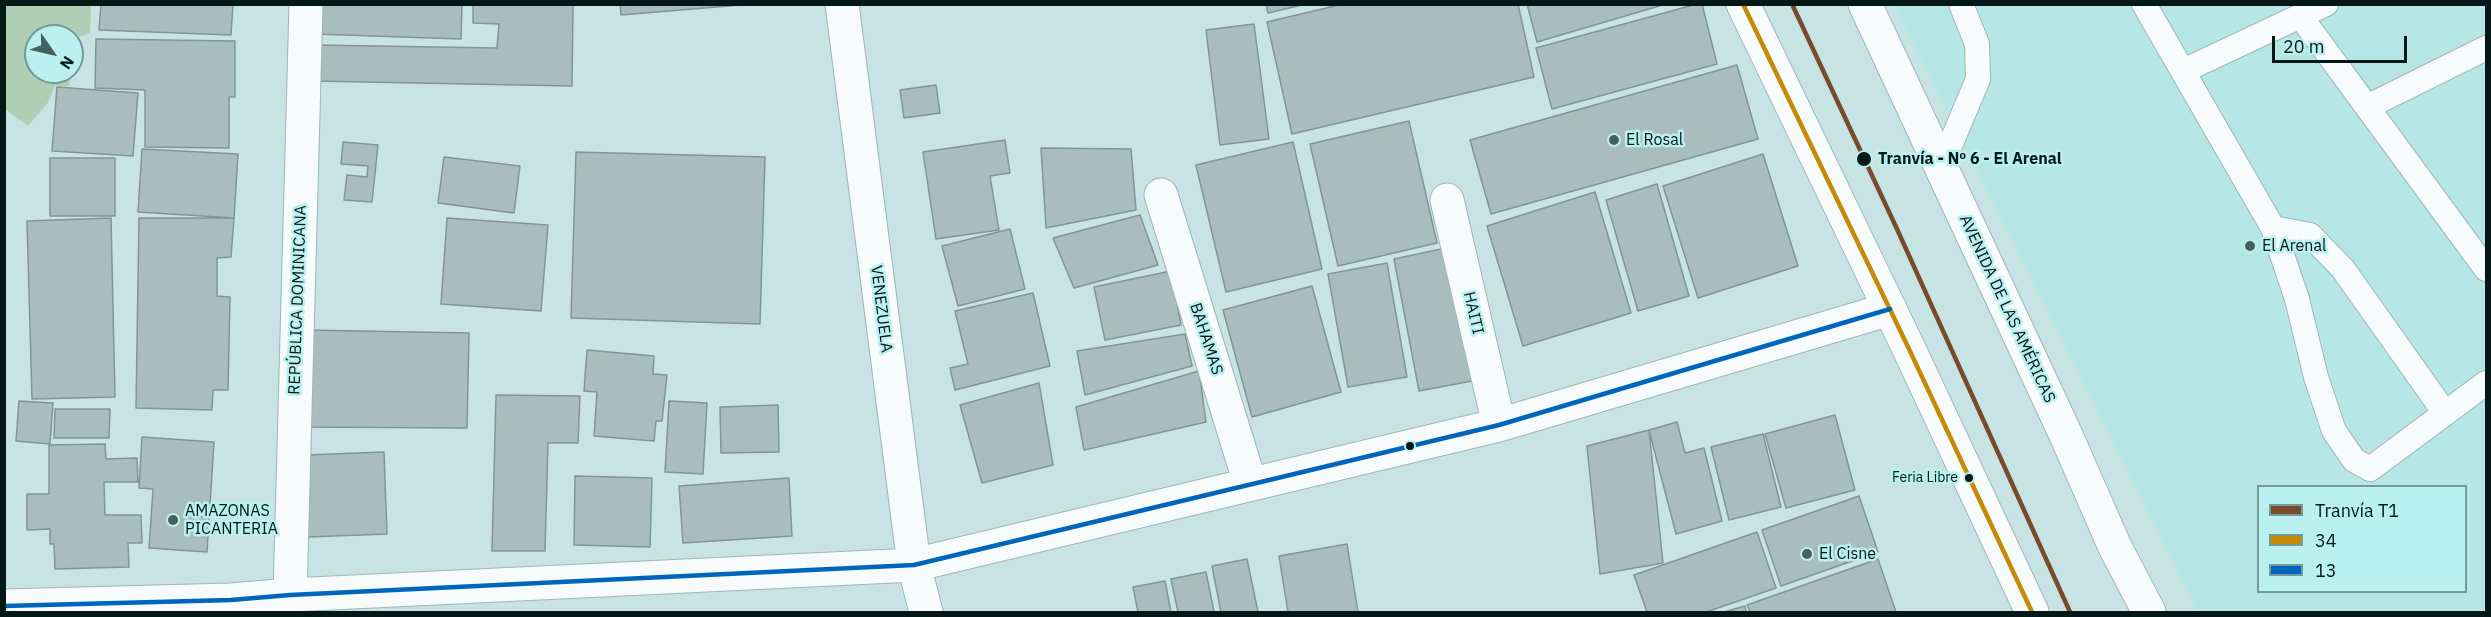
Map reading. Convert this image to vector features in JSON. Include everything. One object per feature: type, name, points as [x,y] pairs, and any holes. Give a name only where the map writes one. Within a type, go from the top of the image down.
[{"type":"street","name":"REPÚBLICA DOMINICANA","points":[[290,595],[306,4]]},
{"type":"street","name":"VENEZUELA","points":[[842,4],[914,565],[926,612]]},
{"type":"street","points":[[1743,4],[1890,309],[2032,612]]},
{"type":"street","name":"AVENIDA DE LAS AMÉRICAS","points":[[1865,4],[2065,433],[2115,547],[2149,612]]},
{"type":"street","name":"BAHAMAS","points":[[1161,195],[1250,483]]},
{"type":"street","name":"HAITI","points":[[1447,200],[1499,425]]},
{"type":"street","points":[[4,606],[233,606],[290,595],[914,565],[1499,425],[1890,309]]},
{"type":"lane","points":[[1941,168],[1978,79],[1977,44],[1962,4]]},
{"type":"lane","points":[[2144,4],[2273,228],[2297,299],[2316,377],[2334,431],[2354,460],[2370,469],[2487,383]]},
{"type":"lane","points":[[2183,70],[2326,4]]},
{"type":"lane","points":[[2301,17],[2487,269]]},
{"type":"lane","points":[[2367,107],[2487,48]]},
{"type":"lane","points":[[2273,228],[2310,235],[2334,261],[2445,413]]},
{"type":"shaded area","name":"El Arenal","points":[[1894,5],[2486,5],[2486,612],[2198,612]]},
{"type":"green space","points":[[5,4],[91,5],[90,33],[84,35],[84,24],[24,24],[24,84],[69,84],[69,86],[55,86],[47,104],[28,126],[5,109]]},
{"type":"building","points":[[101,4],[233,4],[231,35],[99,30]]},
{"type":"building","points":[[316,4],[462,4],[461,39],[315,34]]},
{"type":"building","points":[[473,4],[573,4],[572,86],[314,81],[315,45],[497,48],[499,24],[473,23]]},
{"type":"building","points":[[620,4],[741,4],[741,5],[621,15]]},
{"type":"building","points":[[1266,4],[1306,4],[1268,13]]},
{"type":"building","points":[[1343,4],[1518,4],[1534,77],[1292,134],[1267,22]]},
{"type":"building","points":[[1527,4],[1666,4],[1537,42]]},
{"type":"building","points":[[1702,4],[1717,64],[1552,109],[1536,48]]},
{"type":"building","points":[[1254,24],[1269,139],[1220,145],[1206,30]]},
{"type":"building","points":[[96,39],[235,41],[235,97],[229,97],[229,148],[145,147],[145,90],[95,88]]},
{"type":"building","name":"El Rosal","points":[[1737,65],[1758,139],[1491,214],[1470,140]]},
{"type":"building","points":[[936,85],[940,113],[904,118],[900,90]]},
{"type":"building","points":[[57,87],[138,93],[133,156],[52,151]]},
{"type":"building","points":[[1409,121],[1437,243],[1338,266],[1310,144]]},
{"type":"building","points":[[1005,140],[1010,173],[990,176],[999,230],[936,239],[923,152]]},
{"type":"building","points":[[343,142],[378,145],[372,202],[344,200],[347,175],[367,177],[368,166],[341,164]]},
{"type":"building","points":[[1293,142],[1322,269],[1226,292],[1196,165]]},
{"type":"building","points":[[1041,148],[1131,149],[1136,210],[1046,228]]},
{"type":"building","points":[[142,149],[238,154],[234,218],[138,212]]},
{"type":"building","points":[[576,152],[765,157],[760,324],[571,318]]},
{"type":"building","points":[[1763,154],[1798,266],[1698,298],[1663,186]]},
{"type":"building","points":[[444,157],[520,166],[514,213],[438,203]]},
{"type":"building","points":[[50,158],[115,158],[115,216],[50,216]]},
{"type":"building","points":[[1657,184],[1689,296],[1638,311],[1606,200]]},
{"type":"building","points":[[1595,192],[1631,313],[1523,346],[1487,226]]},
{"type":"building","points":[[1140,215],[1158,265],[1074,288],[1053,238]]},
{"type":"building","points":[[111,218],[115,397],[32,399],[27,221]]},
{"type":"building","points":[[139,218],[234,218],[231,257],[217,258],[217,296],[230,297],[228,390],[213,390],[212,410],[136,408]]},
{"type":"building","points":[[447,218],[548,225],[541,311],[441,304]]},
{"type":"building","points":[[1010,229],[1025,289],[958,306],[942,246]]},
{"type":"building","points":[[1446,248],[1472,381],[1419,391],[1394,259]]},
{"type":"building","points":[[1387,263],[1407,377],[1348,387],[1328,274]]},
{"type":"building","points":[[1171,271],[1181,325],[1105,340],[1094,287]]},
{"type":"building","points":[[1312,286],[1341,392],[1252,417],[1223,310]]},
{"type":"building","points":[[1033,293],[1050,366],[955,390],[950,368],[968,364],[955,311]]},
{"type":"building","points":[[305,330],[469,333],[467,428],[303,427]]},
{"type":"building","points":[[1185,334],[1192,366],[1085,395],[1077,351]]},
{"type":"building","points":[[587,350],[654,356],[653,374],[667,375],[662,421],[656,421],[654,441],[594,436],[597,392],[584,391]]},
{"type":"building","points":[[1199,371],[1206,422],[1084,450],[1076,407]]},
{"type":"building","points":[[1039,383],[1053,465],[982,483],[960,405]]},
{"type":"building","points":[[496,395],[580,396],[578,443],[548,443],[545,551],[492,551]]},
{"type":"building","points":[[19,401],[53,403],[50,444],[16,441]]},
{"type":"building","points":[[669,401],[707,403],[703,474],[665,472]]},
{"type":"building","points":[[778,405],[779,452],[721,453],[720,407]]},
{"type":"building","points":[[55,409],[110,409],[109,438],[54,438]]},
{"type":"building","points":[[1835,415],[1855,490],[1786,508],[1765,434]]},
{"type":"building","points":[[1677,422],[1685,453],[1704,448],[1722,521],[1676,534],[1649,430]]},
{"type":"building","points":[[1649,430],[1663,563],[1600,574],[1587,446]]},
{"type":"building","points":[[1763,434],[1781,507],[1729,520],[1711,447]]},
{"type":"building","points":[[142,437],[214,442],[207,552],[149,548],[153,489],[139,488]]},
{"type":"building","points":[[105,444],[106,459],[137,458],[138,482],[104,482],[105,515],[141,515],[142,543],[128,543],[129,567],[55,569],[54,544],[50,544],[50,529],[27,530],[27,494],[49,494],[49,445]]},
{"type":"building","points":[[384,452],[387,534],[308,537],[305,455]]},
{"type":"building","points":[[575,476],[652,478],[650,547],[574,545]]},
{"type":"building","points":[[789,478],[792,536],[683,543],[679,486]]},
{"type":"building","points":[[1859,496],[1878,552],[1781,586],[1762,530]]},
{"type":"building","points":[[1757,532],[1776,588],[1706,612],[1647,612],[1634,575]]},
{"type":"building","points":[[1347,544],[1358,612],[1288,612],[1279,556]]},
{"type":"building","points":[[1247,559],[1258,612],[1221,612],[1212,566]]},
{"type":"building","points":[[1878,559],[1896,612],[1750,612],[1747,605]]},
{"type":"building","points":[[1206,572],[1214,612],[1178,612],[1171,579]]},
{"type":"building","points":[[1165,581],[1171,612],[1138,612],[1133,587]]},
{"type":"building","points":[[1745,606],[1746,612],[1724,612]]},
{"type":"tram line","name":"T1","points":[[1792,4],[1897,229],[2070,612]]},
{"type":"transit line","name":"34","points":[[1743,4],[1909,349],[2032,612]]},
{"type":"transit line","name":"13","points":[[4,606],[231,600],[290,595],[914,565],[1499,425],[1890,309]]},
{"type":"place","name":"El Rosal","points":[[1614,140]]},
{"type":"place","name":"Tranvía - Nº 6 - El Arenal","points":[[1864,159]]},
{"type":"place","name":"El Arenal","points":[[2250,246]]},
{"type":"place","name":"Feria Libre","points":[[1969,478]]},
{"type":"place","name":"AMAZONAS PICANTERIA","points":[[173,520]]},
{"type":"place","name":"El Cisne","points":[[1807,554]]}]
